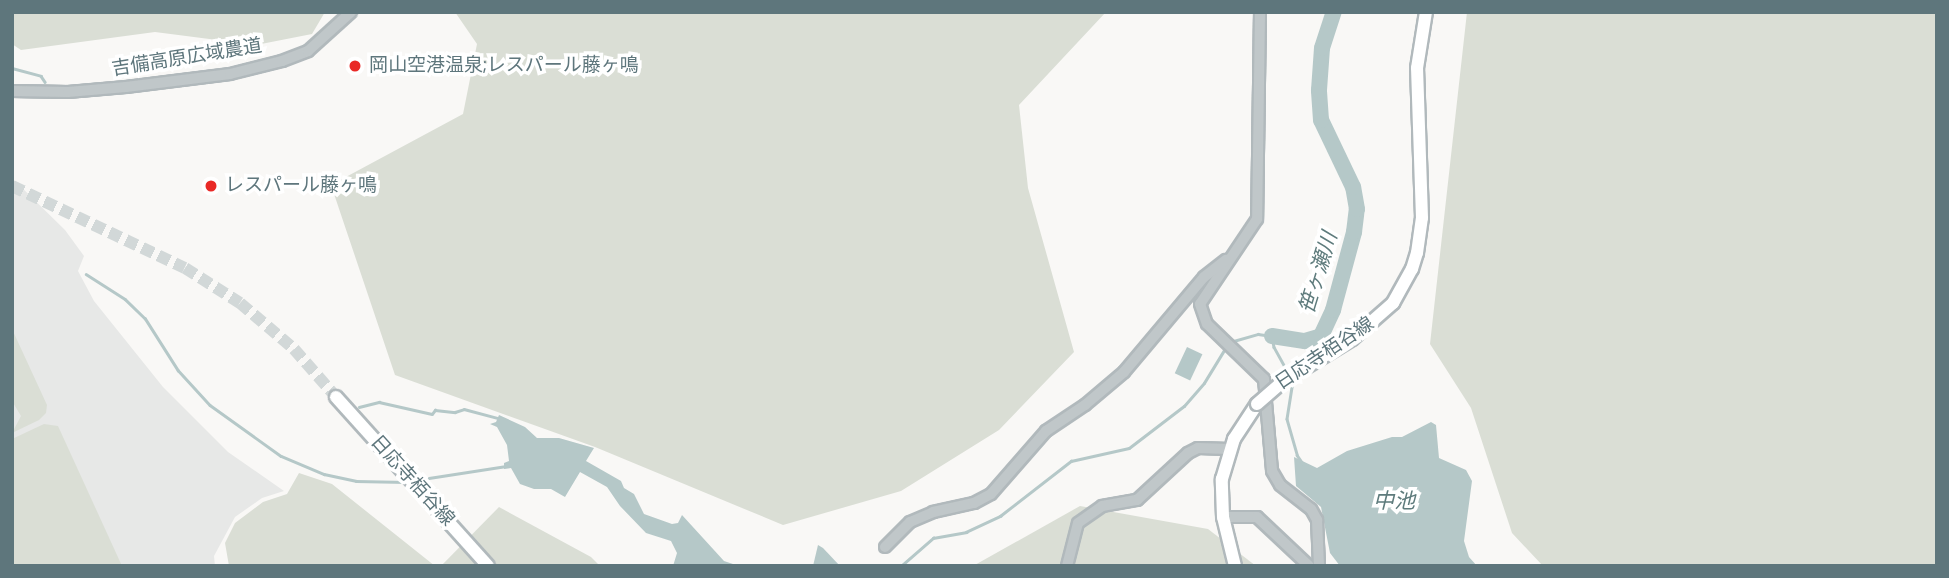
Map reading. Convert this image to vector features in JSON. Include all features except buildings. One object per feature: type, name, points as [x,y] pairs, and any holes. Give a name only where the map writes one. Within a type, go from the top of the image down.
[{"type":"main road","name":"日応寺栢谷線","points":[[1235,566],[1223,517],[1222,479],[1229,449],[1239,428],[1257,404],[1283,381],[1352,339],[1393,303],[1412,269],[1422,218],[1417,68],[1426,12]]},
{"type":"main road","name":"日応寺栢谷線","points":[[336,397],[488,566]]},
{"type":"street","name":"吉備高原広域農道","points":[[12,91],[68,92],[230,74],[308,51],[351,12]]},
{"type":"street","points":[[1260,12],[1257,219],[1200,304],[1207,324],[1265,379],[1272,471],[1280,485],[1311,509],[1317,520],[1319,566]]},
{"type":"street","points":[[885,547],[910,522],[933,512],[974,503],[991,494],[1046,431],[1124,372],[1204,277],[1234,253]]},
{"type":"street","points":[[1067,566],[1078,523],[1094,511],[1102,506],[1137,500],[1188,453],[1198,448],[1229,449]]},
{"type":"street","points":[[1223,517],[1257,517],[1308,566]]},
{"type":"shaded area","points":[[12,12],[325,12],[312,34],[256,45],[155,32],[21,50],[12,44]]},
{"type":"shaded area","points":[[455,12],[1106,12],[1019,105],[1028,188],[1074,352],[999,430],[901,491],[783,525],[595,447],[395,375],[331,185],[463,114],[477,44]]},
{"type":"shaded area","points":[[1467,12],[1937,12],[1937,566],[1543,566],[1512,533],[1471,408],[1430,344]]},
{"type":"shaded area","points":[[12,178],[65,230],[84,256],[78,271],[94,301],[163,387],[228,452],[284,491],[262,498],[235,517],[214,556],[215,566],[12,566]]},
{"type":"shaded area","points":[[12,329],[47,405],[46,413],[39,420],[12,433],[21,416],[12,401]]},
{"type":"shaded area","points":[[44,424],[58,426],[122,566],[12,566],[12,439]]},
{"type":"shaded area","points":[[299,473],[332,484],[435,566],[229,566],[225,543],[235,523],[263,502],[287,494]]},
{"type":"shaded area","points":[[1080,506],[1208,529],[1256,566],[973,566]]},
{"type":"shaded area","points":[[499,507],[591,557],[600,566],[441,566]]},
{"type":"water","points":[[1187,347],[1202,354],[1190,380],[1175,373]]},
{"type":"water","points":[[499,415],[525,427],[537,438],[559,438],[594,448],[586,461],[621,481],[624,488],[634,494],[644,514],[672,524],[678,523],[682,515],[724,561],[739,566],[673,566],[677,553],[671,541],[646,533],[620,506],[607,487],[580,472],[565,497],[551,489],[534,489],[520,484],[511,468],[504,469],[504,463],[509,461],[507,445],[497,427],[490,424],[496,422]]},
{"type":"water","name":"中池","points":[[1431,422],[1436,425],[1439,458],[1466,470],[1472,481],[1464,541],[1469,557],[1477,566],[1340,566],[1330,553],[1321,507],[1296,486],[1294,457],[1317,468],[1347,451],[1392,437],[1402,437]]},
{"type":"water","points":[[818,545],[823,548],[840,566],[813,566]]},
{"type":"waterway","name":"笹ヶ瀬川","points":[[1272,336],[1305,341],[1321,336],[1333,310],[1354,232],[1357,209],[1353,187],[1321,120],[1319,90],[1322,48],[1334,12]]},
{"type":"waterway","points":[[12,68],[41,76],[45,82]]},
{"type":"waterway","points":[[86,274],[125,299],[145,318],[178,370],[210,405],[281,456],[324,474],[356,481],[406,482]]},
{"type":"waterway","name":"笹ヶ瀬川","points":[[1230,342],[1258,334],[1272,336],[1274,347],[1288,372]]},
{"type":"waterway","points":[[901,566],[933,538],[966,532],[1000,516],[1071,461],[1129,448],[1184,406],[1204,383],[1226,347]]},
{"type":"waterway","points":[[1293,381],[1287,419],[1297,455],[1303,464]]},
{"type":"waterway","points":[[359,407],[379,402],[432,414],[435,410],[455,412],[464,409],[497,418]]},
{"type":"waterway","points":[[416,480],[506,466]]},
{"type":"tunnel","points":[[12,186],[185,268],[240,303],[294,349],[336,397]]},
{"type":"place","name":"岡山空港温泉;レスパール藤ヶ鳴","points":[[355,66]]},
{"type":"place","name":"レスパール藤ヶ鳴","points":[[211,186]]}]
